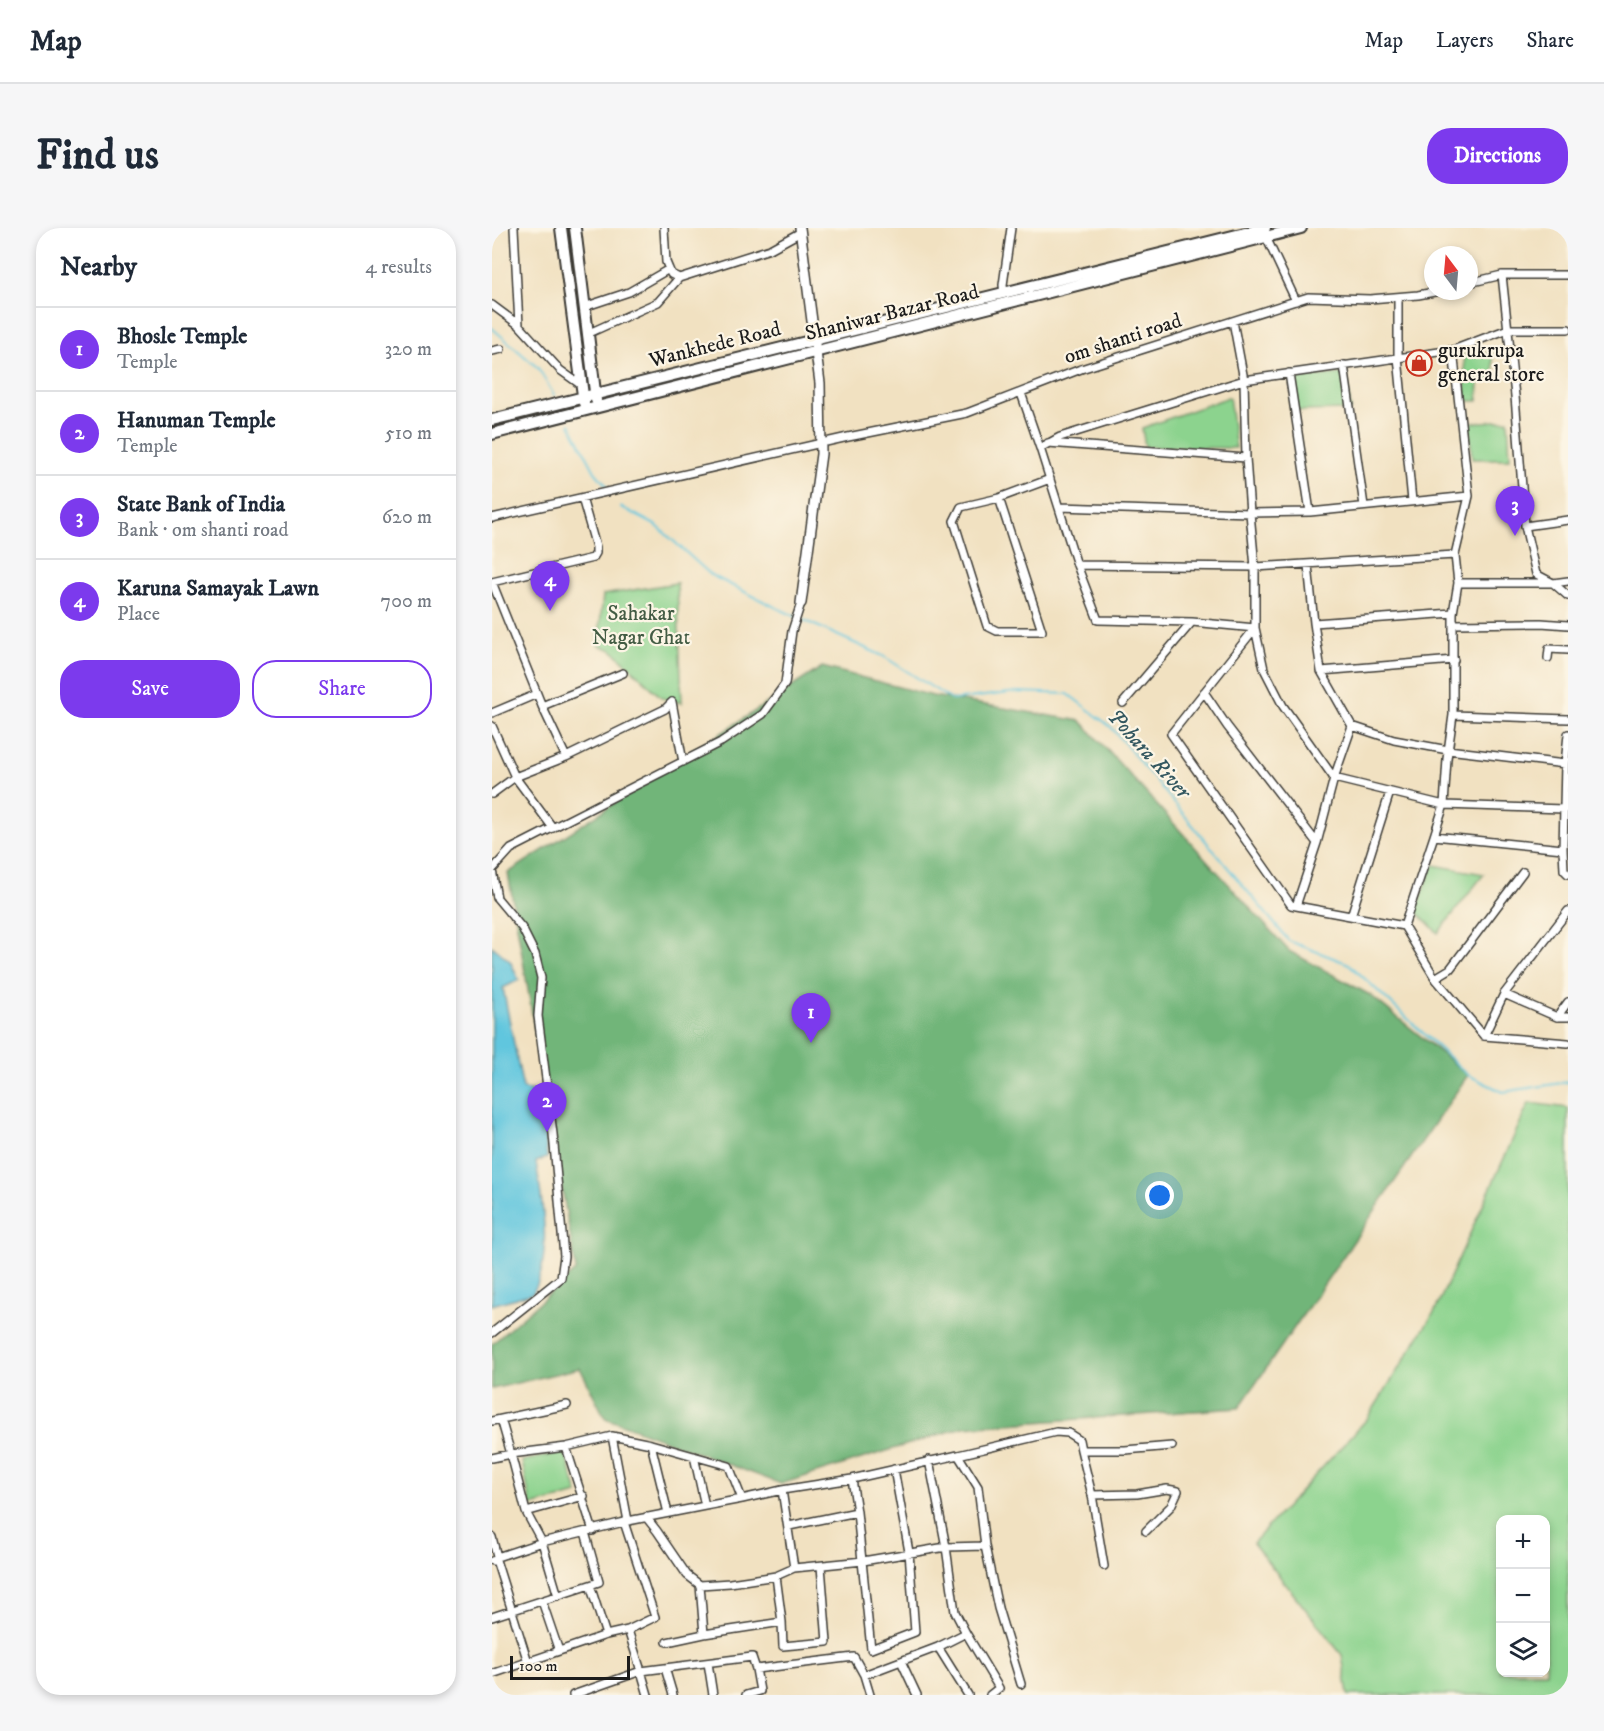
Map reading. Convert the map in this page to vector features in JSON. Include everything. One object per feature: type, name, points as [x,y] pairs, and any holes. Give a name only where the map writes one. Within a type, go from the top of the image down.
[{"type":"main road","points":[[561,228],[586,410]]},
{"type":"main road","points":[[575,228],[598,407]]},
{"type":"main road","name":"Shaniwar Bazar Road","points":[[492,434],[815,353],[1263,231],[1301,228]]},
{"type":"main road","name":"Wankhede Road","points":[[492,420],[1263,231]]},
{"type":"street","points":[[514,228],[519,325]]},
{"type":"street","points":[[664,228],[664,245],[670,274],[679,278]]},
{"type":"street","points":[[1004,294],[1003,285],[1011,228]]},
{"type":"street","points":[[492,1334],[561,1278],[564,1256],[553,1134],[538,1016],[541,978],[535,954],[522,928],[497,898],[492,870],[511,849],[721,742],[763,714],[785,684],[792,631],[801,603],[821,444],[820,383],[800,230],[770,249],[679,278],[658,302],[587,334]]},
{"type":"street","points":[[1263,231],[1296,301]]},
{"type":"street","points":[[584,308],[629,292],[669,269]]},
{"type":"street","points":[[1502,275],[1525,526],[1536,574],[1553,583],[1568,596]]},
{"type":"street","points":[[1478,281],[1502,275],[1568,275]]},
{"type":"street","name":"om shanti road","points":[[492,518],[967,413],[1081,369],[1308,297],[1370,299],[1424,293]]},
{"type":"street","points":[[1398,297],[1398,357],[1412,501]]},
{"type":"street","points":[[492,305],[519,325],[560,370],[581,385]]},
{"type":"street","points":[[1233,321],[1244,380],[1246,459],[1255,567],[1255,627],[1264,669],[1283,706],[1334,778],[1444,805],[1564,808]]},
{"type":"street","points":[[1040,448],[1060,437],[1244,380],[1453,350],[1508,329],[1568,329]]},
{"type":"street","points":[[492,351],[501,349]]},
{"type":"street","points":[[1404,926],[1444,805],[1448,750],[1454,715],[1453,613],[1458,583],[1455,555],[1468,496],[1453,350]]},
{"type":"street","points":[[1344,365],[1364,507]]},
{"type":"street","points":[[1289,373],[1310,512]]},
{"type":"street","points":[[1021,393],[1077,565],[1098,620],[1192,622],[1255,627]]},
{"type":"street","points":[[1048,443],[1246,459]]},
{"type":"street","points":[[999,498],[1042,631],[997,631],[987,626],[954,521],[961,507],[999,498],[1050,480]]},
{"type":"street","points":[[1059,507],[1250,513],[1310,512],[1468,496]]},
{"type":"street","points":[[566,757],[542,706],[492,582],[594,558],[596,547],[582,498]]},
{"type":"street","points":[[1525,526],[1568,520]]},
{"type":"street","points":[[1077,565],[1255,567],[1455,555]]},
{"type":"street","points":[[1308,565],[1321,671],[1352,726],[1394,740],[1448,750],[1565,764]]},
{"type":"street","points":[[1458,583],[1568,581]]},
{"type":"street","points":[[1314,623],[1453,613]]},
{"type":"street","points":[[1123,703],[1192,622]]},
{"type":"street","points":[[1454,624],[1568,625]]},
{"type":"street","points":[[1255,627],[1171,734],[1291,904],[1404,926],[1436,978],[1484,1036],[1568,1043]]},
{"type":"street","points":[[1548,658],[1550,649],[1568,650]]},
{"type":"street","points":[[1321,671],[1454,660]]},
{"type":"street","points":[[542,706],[623,673]]},
{"type":"street","points":[[1204,692],[1227,726],[1317,843]]},
{"type":"street","points":[[492,713],[537,694]]},
{"type":"street","points":[[492,794],[515,777],[566,757],[665,709],[672,702],[682,762]]},
{"type":"street","points":[[1454,715],[1568,719]]},
{"type":"street","points":[[492,726],[515,777],[553,828]]},
{"type":"street","points":[[1296,906],[1352,726]]},
{"type":"street","points":[[1568,734],[1563,849],[1564,870],[1568,874]]},
{"type":"street","points":[[1351,916],[1390,792]]},
{"type":"street","points":[[1434,836],[1563,849]]},
{"type":"street","points":[[1436,978],[1450,969],[1523,872]]},
{"type":"street","points":[[1484,1036],[1504,994],[1568,911]]},
{"type":"street","points":[[1504,994],[1557,1017],[1568,1017]]},
{"type":"street","points":[[1557,1017],[1568,1002]]},
{"type":"street","points":[[492,1420],[567,1405]]},
{"type":"street","points":[[501,1419],[525,1512],[542,1542],[558,1596]]},
{"type":"street","points":[[495,1559],[542,1542],[646,1517],[782,1490],[852,1479],[1056,1432],[1068,1433],[1079,1440],[1092,1495],[1104,1566]]},
{"type":"street","points":[[492,1458],[566,1447],[612,1436],[651,1444],[729,1466],[742,1499]]},
{"type":"street","points":[[492,1674],[606,1635],[628,1630],[655,1617],[626,1522],[612,1436]]},
{"type":"street","points":[[651,1444],[668,1513]]},
{"type":"street","points":[[1081,1450],[1125,1450],[1172,1446]]},
{"type":"street","points":[[566,1447],[584,1496],[593,1531]]},
{"type":"street","points":[[958,1455],[978,1487],[985,1546],[998,1608],[1021,1684]]},
{"type":"street","points":[[694,1456],[705,1506]]},
{"type":"street","points":[[929,1460],[946,1547],[955,1612],[999,1688],[990,1695]]},
{"type":"street","points":[[852,1479],[863,1561],[871,1649],[915,1632],[909,1552],[894,1469]]},
{"type":"street","points":[[1092,1495],[1137,1494],[1167,1489],[1179,1491],[1171,1506],[1146,1531]]},
{"type":"street","points":[[782,1490],[794,1568]]},
{"type":"street","points":[[525,1512],[584,1496]]},
{"type":"street","points":[[789,1526],[857,1512]]},
{"type":"street","points":[[646,1517],[687,1575],[699,1585],[776,1576],[794,1568],[863,1561],[909,1552],[946,1547],[985,1546]]},
{"type":"street","points":[[492,1617],[599,1582],[585,1532]]},
{"type":"street","points":[[492,1537],[495,1559],[528,1662]]},
{"type":"street","points":[[776,1576],[783,1646],[826,1642],[821,1566]]},
{"type":"street","points":[[590,1585],[606,1635]]},
{"type":"street","points":[[699,1585],[704,1634]]},
{"type":"street","points":[[542,1601],[559,1651]]},
{"type":"street","points":[[667,1642],[782,1622]]},
{"type":"street","points":[[628,1630],[648,1695]]},
{"type":"street","points":[[864,1675],[938,1647],[966,1633]]},
{"type":"street","points":[[938,1647],[968,1695]]},
{"type":"street","points":[[573,1695],[597,1691],[641,1671],[752,1657],[760,1691],[746,1695]]},
{"type":"street","points":[[756,1669],[854,1657],[864,1675],[870,1695]]},
{"type":"street","points":[[901,1661],[917,1695]]},
{"type":"street","points":[[708,1663],[713,1695]]},
{"type":"street","points":[[665,1668],[673,1695]]},
{"type":"green space","points":[[1492,353],[1495,379],[1479,380],[1478,401],[1466,401],[1464,354]]},
{"type":"green space","points":[[1346,373],[1351,410],[1297,411],[1293,379]]},
{"type":"green space","points":[[1229,397],[1236,448],[1145,447],[1142,428]]},
{"type":"green space","points":[[1508,420],[1510,459],[1472,459],[1469,423]]},
{"type":"green space","name":"Sahakar Nagar Ghat","points":[[677,583],[682,703],[662,698],[612,650],[598,645],[603,595]]},
{"type":"green space","points":[[822,667],[933,696],[1081,721],[1289,951],[1370,995],[1468,1075],[1239,1408],[964,1427],[781,1484],[605,1418],[580,1368],[492,1389],[492,1344],[576,1270],[508,873]]},
{"type":"green space","points":[[1433,865],[1484,874],[1438,933],[1416,911]]},
{"type":"green space","points":[[1529,1103],[1568,1108],[1568,1695],[1348,1695],[1342,1655],[1253,1543],[1367,1419],[1435,1311]]},
{"type":"green space","points":[[565,1452],[578,1494],[531,1506],[522,1461]]},
{"type":"water","points":[[492,946],[510,961],[519,980],[503,988],[523,1089],[541,1092],[547,1158],[536,1162],[544,1229],[543,1263],[539,1279],[533,1293],[492,1305]]},
{"type":"waterway","points":[[492,328],[538,368],[554,395]]},
{"type":"waterway","points":[[570,424],[595,472],[607,486]]},
{"type":"waterway","name":"Pohara River","points":[[621,507],[657,526],[711,575],[883,656],[952,700],[1017,692],[1068,694],[1111,727],[1289,941],[1349,964],[1468,1075],[1503,1092],[1568,1082]]},
{"type":"place","name":"gurukrupa general store","points":[[1419,363]]},
{"type":"place","name":"State Bank of India","points":[[1515,536]]},
{"type":"place","name":"Karuna Samayak Lawn","points":[[550,611]]},
{"type":"place","name":"Bhosle Temple","points":[[811,1043]]},
{"type":"place","name":"Hanuman Temple","points":[[547,1132]]}]
